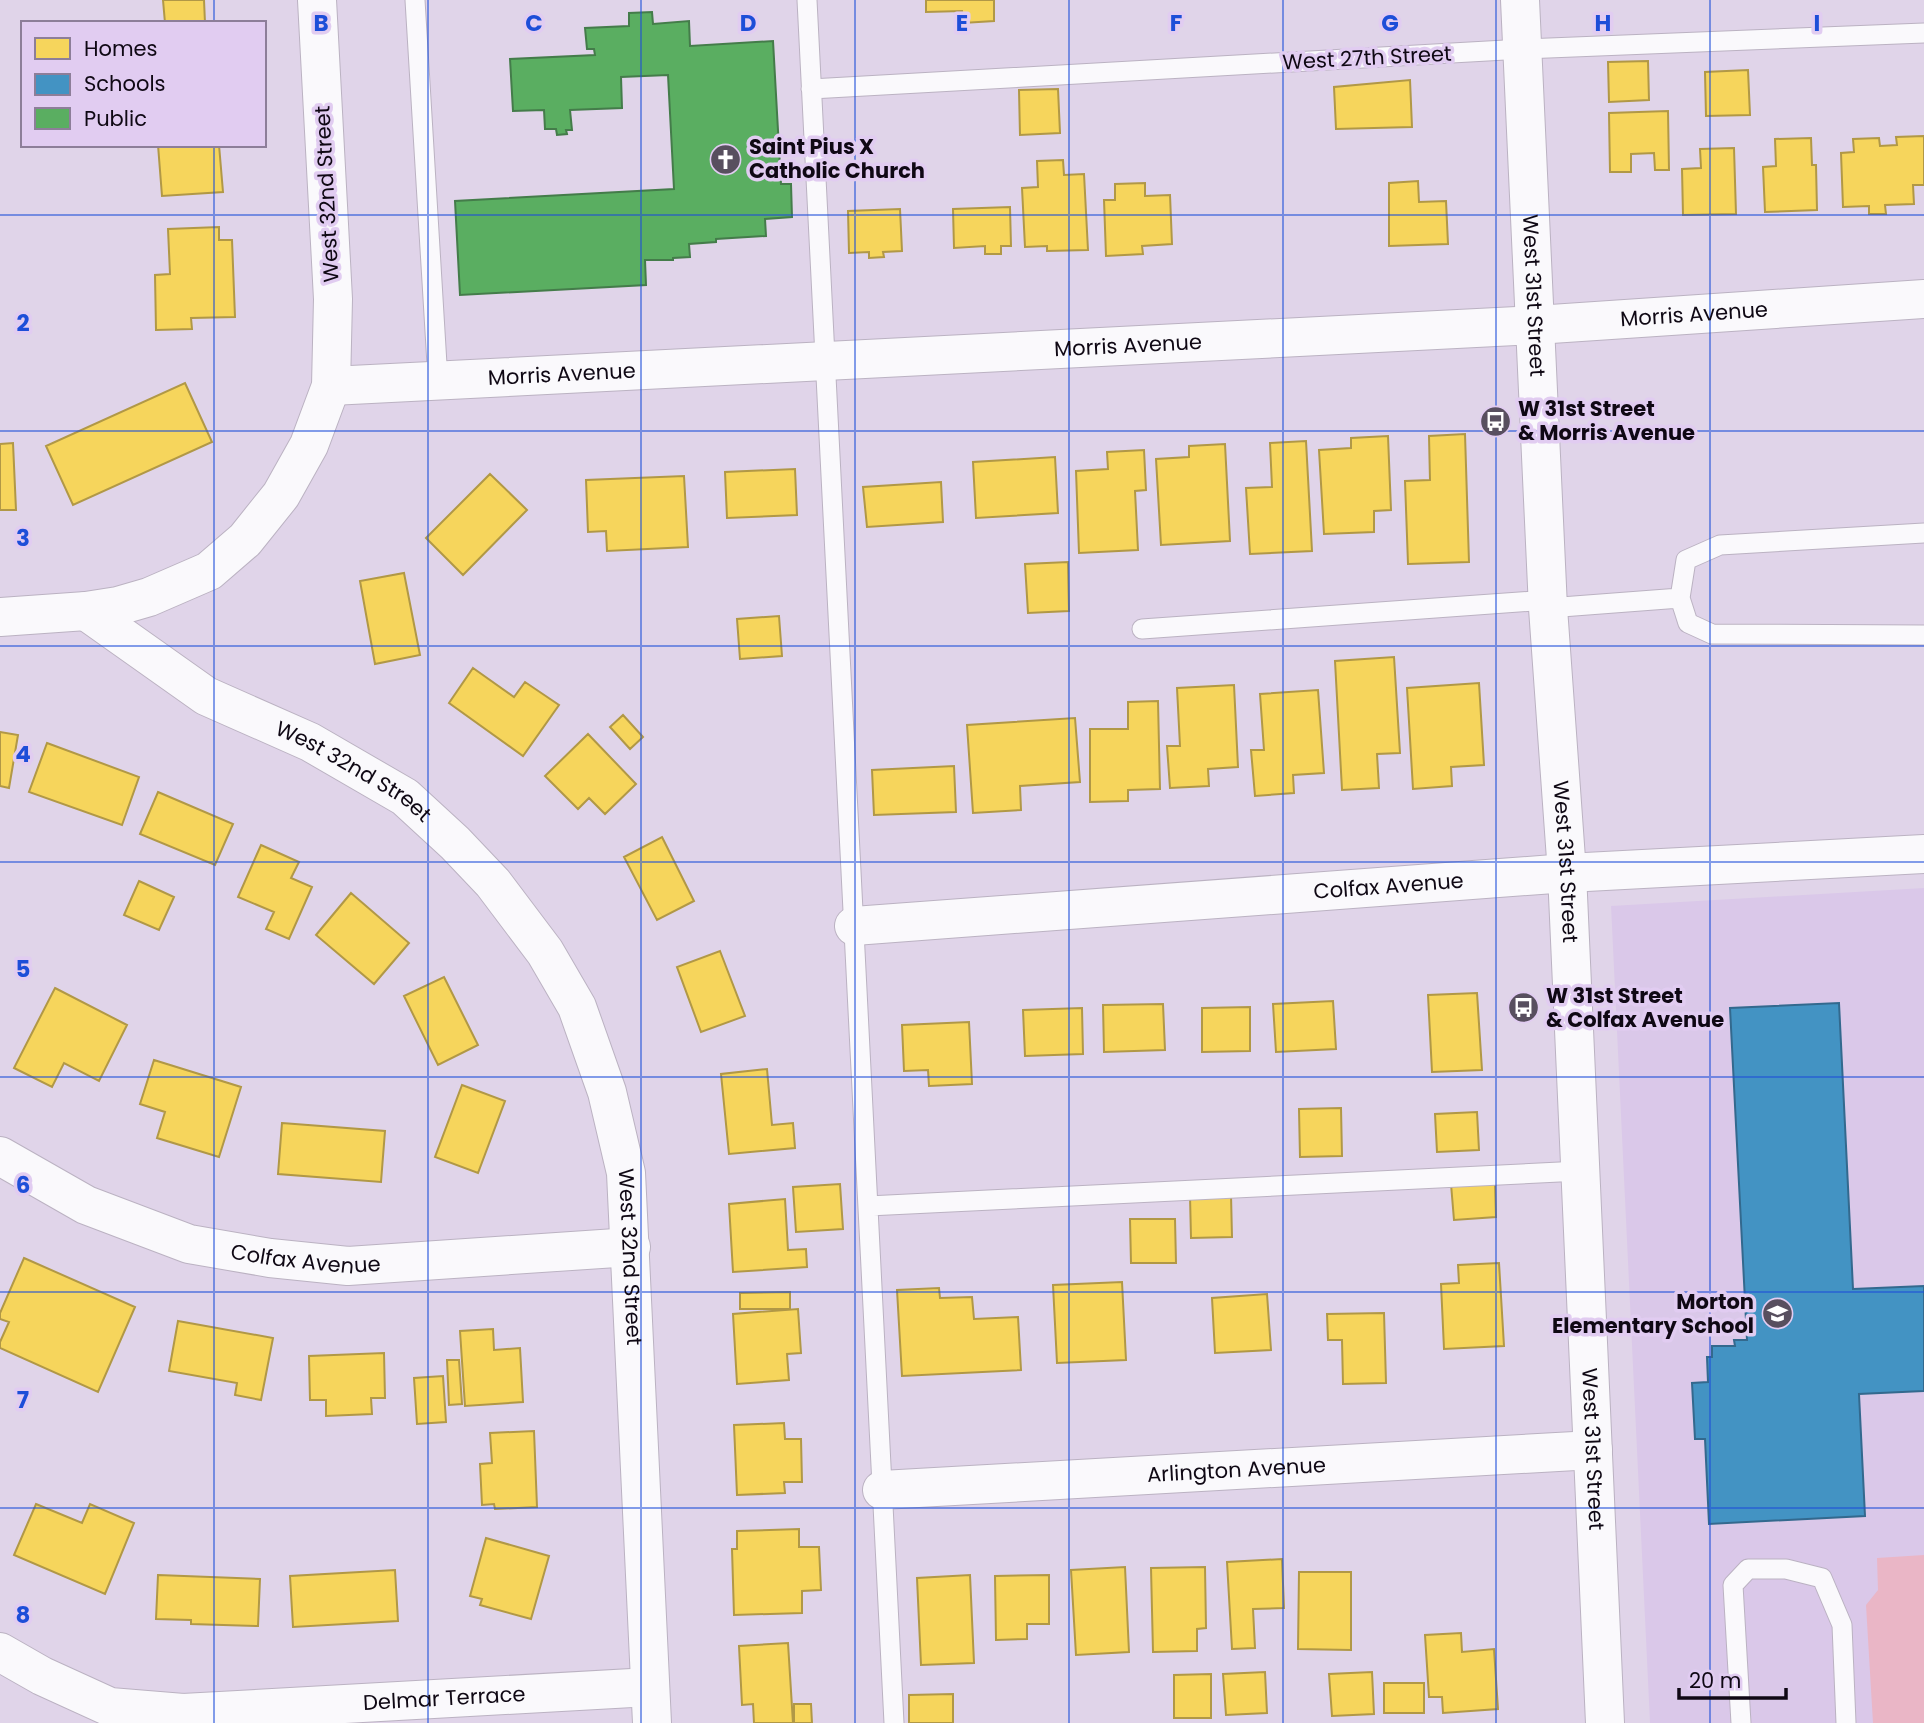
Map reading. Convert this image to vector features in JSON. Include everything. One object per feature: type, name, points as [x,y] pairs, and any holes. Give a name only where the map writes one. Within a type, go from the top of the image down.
[{"type":"street","name":"West 32nd Street","points":[[86,611],[149,597],[209,571],[245,540],[281,495],[304,455],[331,386],[333,299],[317,0]]},
{"type":"street","name":"West 31st Street","points":[[1520,0],[1548,604],[1567,873],[1605,1723]]},
{"type":"street","name":"Morris Avenue","points":[[331,386],[1536,325],[1924,299]]},
{"type":"street","name":"West 32nd Street","points":[[86,611],[206,696],[310,742],[405,797],[493,883],[545,952],[577,1007],[607,1092],[626,1173],[651,1705]]},
{"type":"street","points":[[0,617],[86,611]]},
{"type":"street","name":"Colfax Avenue","points":[[854,926],[1567,873],[1924,854]]},
{"type":"street","name":"Colfax Avenue","points":[[0,1156],[86,1205],[190,1244],[270,1258],[348,1266],[631,1247]]},
{"type":"street","name":"Arlington Avenue","points":[[882,1490],[1593,1450]]},
{"type":"street","name":"Delmar Terrace","points":[[0,1653],[110,1707],[183,1713],[651,1705]]},
{"type":"lane","points":[[415,0],[438,381]]},
{"type":"lane","points":[[807,0],[894,1723]]},
{"type":"lane","name":"West 27th Street","points":[[811,89],[1523,49],[1924,33]]},
{"type":"lane","points":[[1924,533],[1720,545],[1686,560],[1680,598],[1688,623],[1712,634],[1924,635]]},
{"type":"lane","points":[[1142,629],[1680,598]]},
{"type":"lane","points":[[868,1206],[1580,1171]]},
{"type":"lane","points":[[1741,1723],[1733,1585],[1748,1569],[1786,1569],[1822,1578],[1842,1625],[1846,1723]]},
{"type":"shaded area","name":"Morton Elementary School","points":[[1924,888],[1924,1723],[1650,1723],[1611,906]]},
{"type":"shaded area","points":[[1924,1555],[1924,1723],[1873,1723],[1866,1605],[1878,1590],[1877,1558]]},
{"type":"building: Homes","points":[[163,0],[204,0],[205,21],[165,21]]},
{"type":"building: Homes","points":[[926,0],[994,0],[994,21],[963,23],[962,11],[926,12]]},
{"type":"building: Homes","points":[[1648,61],[1649,100],[1609,102],[1608,62]]},
{"type":"building: Homes","points":[[1748,70],[1750,115],[1706,116],[1705,72]]},
{"type":"building: Homes","points":[[1410,80],[1412,127],[1336,129],[1334,87]]},
{"type":"building: Homes","points":[[1058,89],[1060,133],[1020,135],[1019,90]]},
{"type":"building: Homes","points":[[1668,111],[1669,170],[1655,170],[1654,153],[1631,154],[1631,172],[1610,172],[1609,113]]},
{"type":"building: Homes","points":[[1924,136],[1924,185],[1913,185],[1914,204],[1885,205],[1886,214],[1869,214],[1869,206],[1843,207],[1841,153],[1854,152],[1853,139],[1879,138],[1880,146],[1897,145],[1896,137]]},
{"type":"building: Homes","points":[[1811,138],[1812,165],[1816,165],[1817,210],[1765,212],[1763,167],[1776,166],[1775,139]]},
{"type":"building: Homes","points":[[158,147],[219,147],[223,192],[162,196]]},
{"type":"building: Homes","points":[[1734,148],[1736,214],[1683,215],[1682,169],[1701,168],[1700,149]]},
{"type":"building: Homes","points":[[1063,160],[1064,175],[1084,174],[1088,250],[1047,251],[1047,246],[1025,247],[1022,188],[1038,187],[1037,161]]},
{"type":"building: Homes","points":[[1418,181],[1419,202],[1446,201],[1448,244],[1389,246],[1389,183]]},
{"type":"building: Homes","points":[[1145,183],[1145,196],[1170,195],[1172,244],[1142,246],[1143,254],[1106,256],[1104,200],[1115,200],[1115,184]]},
{"type":"building: Homes","points":[[1010,207],[1011,246],[1001,246],[1001,254],[985,254],[985,246],[954,248],[953,209]]},
{"type":"building: Homes","points":[[900,209],[902,251],[883,252],[884,257],[869,258],[869,252],[849,253],[848,211]]},
{"type":"building: Homes","points":[[219,227],[219,240],[232,240],[235,317],[191,318],[192,329],[156,330],[155,275],[170,274],[168,229]]},
{"type":"building: Homes","points":[[185,383],[212,442],[73,505],[46,446]]},
{"type":"building: Homes","points":[[1465,434],[1469,562],[1408,564],[1405,481],[1430,480],[1429,436]]},
{"type":"building: Homes","points":[[1388,436],[1391,510],[1374,511],[1374,532],[1324,534],[1319,450],[1351,448],[1351,438]]},
{"type":"building: Homes","points":[[1306,441],[1312,551],[1250,554],[1246,488],[1272,487],[1270,443]]},
{"type":"building: Homes","points":[[13,443],[16,510],[0,510],[0,444]]},
{"type":"building: Homes","points":[[1225,444],[1230,541],[1161,545],[1156,459],[1189,457],[1189,446]]},
{"type":"building: Homes","points":[[1144,450],[1146,490],[1135,491],[1138,550],[1079,553],[1076,471],[1108,469],[1107,452]]},
{"type":"building: Homes","points":[[1055,457],[1058,513],[976,518],[973,462]]},
{"type":"building: Homes","points":[[795,469],[797,515],[727,518],[725,472]]},
{"type":"building: Homes","points":[[490,474],[527,510],[463,575],[426,538]]},
{"type":"building: Homes","points":[[684,476],[688,547],[607,551],[606,531],[588,532],[586,480]]},
{"type":"building: Homes","points":[[941,482],[943,522],[867,527],[863,487]]},
{"type":"building: Homes","points":[[1068,562],[1069,611],[1028,613],[1025,564]]},
{"type":"building: Homes","points":[[404,573],[420,655],[375,664],[360,581]]},
{"type":"building: Homes","points":[[779,616],[782,656],[740,659],[737,619]]},
{"type":"building: Homes","points":[[1394,657],[1400,753],[1377,754],[1379,788],[1342,790],[1335,661]]},
{"type":"building: Homes","points":[[473,668],[514,697],[525,682],[559,705],[523,756],[449,703]]},
{"type":"building: Homes","points":[[1479,683],[1484,765],[1451,767],[1452,786],[1413,789],[1407,688]]},
{"type":"building: Homes","points":[[1234,685],[1238,767],[1208,769],[1209,786],[1170,788],[1167,746],[1180,746],[1177,688]]},
{"type":"building: Homes","points":[[1318,690],[1324,773],[1293,775],[1294,793],[1255,796],[1251,750],[1264,750],[1260,694]]},
{"type":"building: Homes","points":[[1158,701],[1160,789],[1128,790],[1128,801],[1090,802],[1090,729],[1128,729],[1128,702]]},
{"type":"building: Homes","points":[[623,715],[643,737],[630,749],[610,727]]},
{"type":"building: Homes","points":[[1075,718],[1080,782],[1020,786],[1021,810],[973,813],[967,725]]},
{"type":"building: Homes","points":[[0,732],[18,735],[9,788],[0,786]]},
{"type":"building: Homes","points":[[588,734],[636,784],[605,814],[589,798],[578,809],[545,776]]},
{"type":"building: Homes","points":[[47,743],[139,777],[122,825],[29,792]]},
{"type":"building: Homes","points":[[954,766],[956,812],[874,815],[872,770]]},
{"type":"building: Homes","points":[[158,792],[233,824],[215,865],[140,834]]},
{"type":"building: Homes","points":[[662,837],[694,901],[657,920],[624,857]]},
{"type":"building: Homes","points":[[261,845],[299,862],[291,878],[312,887],[289,939],[266,929],[274,912],[238,897]]},
{"type":"building: Homes","points":[[139,881],[174,897],[159,930],[124,915]]},
{"type":"building: Homes","points":[[351,893],[409,943],[374,984],[316,935]]},
{"type":"building: Homes","points":[[720,951],[745,1016],[701,1032],[677,967]]},
{"type":"building: Homes","points":[[444,977],[478,1045],[438,1065],[404,996]]},
{"type":"building: Homes","points":[[55,988],[127,1025],[99,1081],[64,1063],[52,1087],[14,1068]]},
{"type":"building: Homes","points":[[1477,993],[1482,1070],[1432,1072],[1428,995]]},
{"type":"building: Homes","points":[[1333,1001],[1336,1049],[1276,1052],[1273,1004]]},
{"type":"building: Homes","points":[[1163,1004],[1165,1050],[1104,1052],[1103,1005]]},
{"type":"building: Homes","points":[[1250,1007],[1250,1051],[1202,1052],[1202,1008]]},
{"type":"building: Homes","points":[[1082,1008],[1083,1054],[1025,1056],[1023,1010]]},
{"type":"building: Homes","points":[[969,1022],[972,1084],[929,1086],[928,1070],[904,1071],[902,1025]]},
{"type":"building: Homes","points":[[154,1060],[241,1087],[219,1157],[157,1138],[165,1112],[140,1104]]},
{"type":"building: Homes","points":[[767,1069],[772,1125],[793,1123],[795,1148],[729,1154],[721,1074]]},
{"type":"building: Homes","points":[[462,1085],[505,1101],[478,1173],[435,1157]]},
{"type":"building: Homes","points":[[1341,1108],[1342,1156],[1300,1157],[1299,1109]]},
{"type":"building: Homes","points":[[1477,1112],[1479,1150],[1437,1152],[1435,1114]]},
{"type":"building: Homes","points":[[282,1123],[385,1131],[381,1182],[278,1174]]},
{"type":"building: Homes","points":[[1495,1181],[1496,1217],[1454,1220],[1451,1184]]},
{"type":"building: Homes","points":[[840,1184],[843,1229],[796,1232],[793,1187]]},
{"type":"building: Homes","points":[[1231,1195],[1232,1237],[1191,1238],[1190,1196]]},
{"type":"building: Homes","points":[[785,1199],[788,1250],[806,1249],[807,1267],[733,1272],[729,1204]]},
{"type":"building: Homes","points":[[1130,1219],[1175,1219],[1176,1263],[1131,1263]]},
{"type":"building: Homes","points":[[24,1258],[135,1307],[98,1392],[0,1348],[9,1322],[0,1319],[0,1313]]},
{"type":"building: Homes","points":[[1499,1263],[1504,1346],[1444,1349],[1441,1284],[1459,1283],[1458,1265]]},
{"type":"building: Homes","points":[[1122,1282],[1126,1360],[1057,1363],[1053,1285]]},
{"type":"building: Homes","points":[[939,1288],[940,1298],[972,1297],[974,1319],[1018,1317],[1021,1370],[902,1376],[897,1290]]},
{"type":"building: Homes","points":[[790,1292],[790,1309],[740,1309],[740,1293]]},
{"type":"building: Homes","points":[[1267,1294],[1271,1350],[1215,1353],[1212,1298]]},
{"type":"building: Homes","points":[[798,1309],[801,1353],[787,1354],[789,1380],[737,1384],[733,1314]]},
{"type":"building: Homes","points":[[1384,1313],[1386,1383],[1343,1384],[1342,1340],[1328,1340],[1327,1314]]},
{"type":"building: Homes","points":[[178,1321],[273,1338],[261,1400],[235,1395],[237,1383],[169,1371]]},
{"type":"building: Homes","points":[[493,1329],[494,1350],[520,1348],[523,1402],[465,1406],[460,1331]]},
{"type":"building: Homes","points":[[384,1353],[385,1398],[371,1398],[372,1414],[326,1416],[326,1400],[310,1400],[309,1356]]},
{"type":"building: Homes","points":[[447,1360],[459,1360],[462,1404],[449,1405]]},
{"type":"building: Homes","points":[[443,1376],[446,1422],[417,1424],[414,1378]]},
{"type":"building: Homes","points":[[784,1423],[785,1439],[801,1439],[802,1482],[784,1482],[785,1493],[737,1495],[734,1425]]},
{"type":"building: Homes","points":[[534,1431],[537,1507],[495,1509],[494,1504],[482,1505],[480,1464],[492,1463],[490,1433]]},
{"type":"building: Homes","points":[[36,1504],[82,1523],[90,1504],[134,1523],[105,1594],[14,1555]]},
{"type":"building: Homes","points":[[799,1529],[799,1547],[819,1547],[821,1590],[802,1591],[802,1613],[734,1615],[732,1549],[737,1549],[737,1531]]},
{"type":"building: Homes","points":[[486,1538],[549,1556],[531,1619],[480,1605],[482,1599],[470,1596]]},
{"type":"building: Homes","points":[[1282,1559],[1284,1608],[1253,1609],[1255,1648],[1232,1649],[1227,1562]]},
{"type":"building: Homes","points":[[1125,1567],[1129,1652],[1076,1655],[1071,1570]]},
{"type":"building: Homes","points":[[1205,1567],[1206,1628],[1197,1629],[1197,1651],[1153,1652],[1151,1568]]},
{"type":"building: Homes","points":[[395,1570],[398,1621],[293,1627],[290,1576]]},
{"type":"building: Homes","points":[[1299,1572],[1351,1572],[1351,1650],[1298,1649]]},
{"type":"building: Homes","points":[[158,1575],[260,1579],[258,1626],[191,1624],[191,1620],[156,1619]]},
{"type":"building: Homes","points":[[970,1575],[974,1663],[921,1665],[917,1578]]},
{"type":"building: Homes","points":[[1049,1575],[1049,1624],[1027,1624],[1027,1639],[996,1640],[995,1576]]},
{"type":"building: Homes","points":[[1461,1633],[1462,1652],[1494,1649],[1498,1709],[1443,1713],[1442,1697],[1429,1697],[1425,1635]]},
{"type":"building: Homes","points":[[788,1643],[793,1723],[754,1723],[753,1704],[742,1705],[739,1646]]},
{"type":"building: Homes","points":[[1265,1672],[1267,1713],[1226,1715],[1223,1674]]},
{"type":"building: Homes","points":[[1372,1672],[1374,1714],[1332,1716],[1329,1674]]},
{"type":"building: Homes","points":[[1211,1674],[1211,1718],[1174,1718],[1174,1675]]},
{"type":"building: Homes","points":[[1384,1683],[1424,1683],[1424,1713],[1384,1713]]},
{"type":"building: Homes","points":[[953,1694],[953,1723],[909,1723],[909,1695]]},
{"type":"building: Homes","points":[[794,1704],[811,1704],[812,1723],[794,1723]]},
{"type":"building: Schools","name":"Morton Elementary School","points":[[1839,1003],[1853,1289],[1924,1286],[1924,1391],[1859,1394],[1865,1516],[1709,1524],[1705,1439],[1695,1439],[1692,1383],[1708,1382],[1707,1357],[1712,1357],[1712,1346],[1735,1346],[1734,1340],[1747,1340],[1730,1008]]},
{"type":"building: Public","name":"Saint Pius X Catholic Church","points":[[652,12],[653,24],[689,21],[690,46],[773,41],[781,184],[791,184],[792,217],[765,219],[766,236],[716,239],[716,242],[689,244],[690,257],[645,260],[646,285],[460,295],[455,201],[674,189],[668,75],[621,77],[622,108],[570,110],[572,130],[566,130],[567,134],[557,135],[556,129],[545,129],[544,110],[513,111],[510,59],[595,55],[594,49],[587,49],[585,28],[629,26],[629,13]]},
{"type":"place","name":"Saint Pius X Catholic Church","points":[[726,159]]},
{"type":"place","name":"W 31st Street & Morris Avenue","points":[[1495,421]]},
{"type":"place","name":"W 31st Street & Colfax Avenue","points":[[1523,1008]]},
{"type":"place","name":"Morton Elementary School","points":[[1777,1314]]}]
